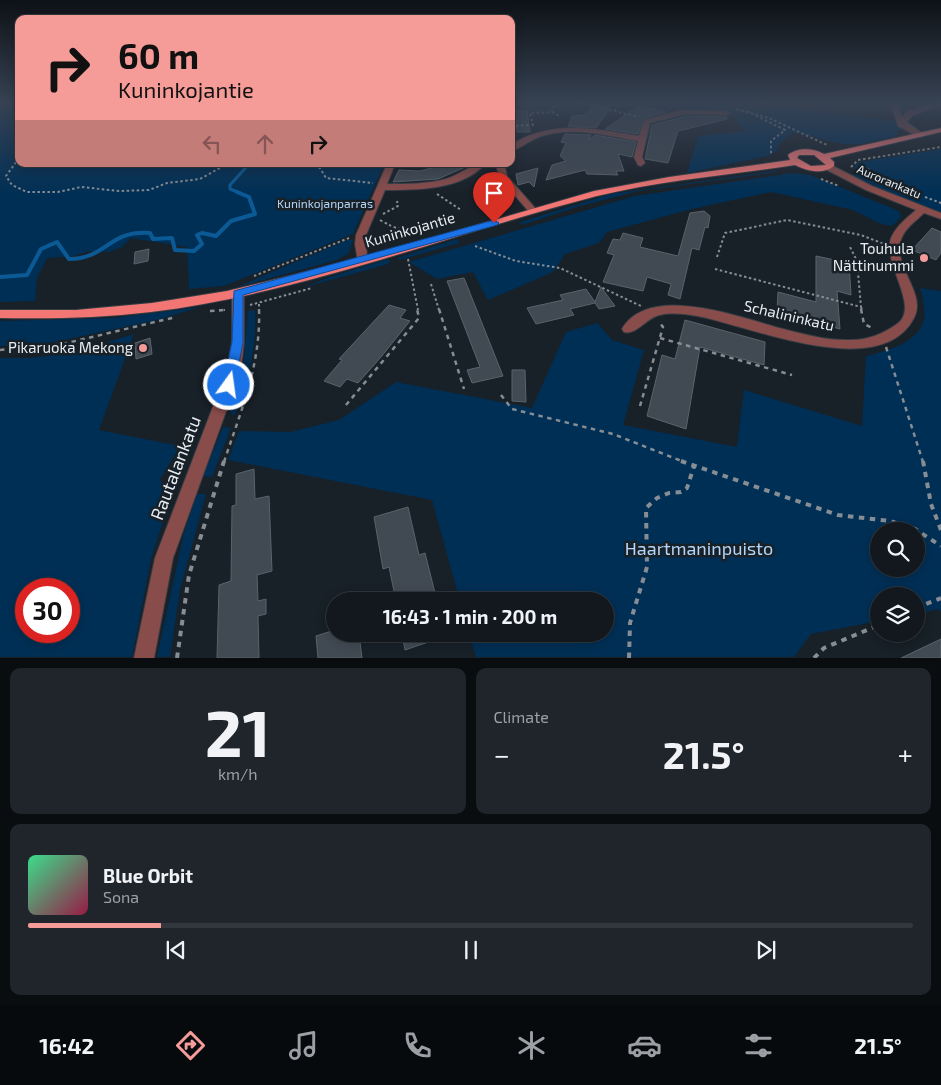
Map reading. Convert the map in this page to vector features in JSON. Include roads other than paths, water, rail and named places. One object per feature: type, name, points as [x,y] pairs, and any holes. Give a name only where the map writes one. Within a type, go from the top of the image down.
[{"type":"main road","points":[[824,157],[929,133]]},
{"type":"main road","points":[[797,152],[811,152],[824,157],[830,162],[828,168],[809,168],[796,162],[792,155],[797,152]]},
{"type":"main road","name":"Kuninkojantie","points":[[0,314],[109,312],[238,293],[595,194],[644,184],[796,162]]},
{"type":"street","points":[[515,147],[542,133]]},
{"type":"street","points":[[574,133],[642,142]]},
{"type":"street","points":[[641,163],[638,157],[644,133]]},
{"type":"street","points":[[915,133],[919,135]]},
{"type":"street","points":[[362,260],[360,251],[361,235],[390,167]]},
{"type":"street","points":[[381,186],[427,185],[455,178],[475,167]]},
{"type":"street","points":[[501,167],[503,177],[533,212]]},
{"type":"street","name":"Aurorankatu","points":[[828,168],[869,188],[941,216]]},
{"type":"street","name":"Schalininkatu","points":[[628,329],[653,313],[678,309],[695,310],[821,343],[858,344],[883,338],[902,326],[910,307],[909,296],[895,259],[893,246],[901,230],[923,209]]},
{"type":"street","name":"Rautalankatu","points":[[144,658],[164,558],[234,370],[238,342],[238,293]]},
{"type":"waterway","points":[[240,193],[230,189],[230,185],[246,167]]},
{"type":"waterway","points":[[0,277],[27,275],[41,249],[57,242],[69,259],[92,255],[116,240],[136,233],[150,233],[153,239],[172,238],[175,250],[194,251],[202,244],[197,235],[202,233],[216,236],[231,221],[255,214],[249,197],[237,192]]},
{"type":"place","name":"Touhula Nättinummi","points":[[924,258]]},
{"type":"place","name":"Pikaruoka Mekong","points":[[143,348]]},
{"type":"park label","name":"Kuninkojanparras","points":[[325,204]]},
{"type":"park label","name":"Haartmaninpuisto","points":[[699,549]]}]
